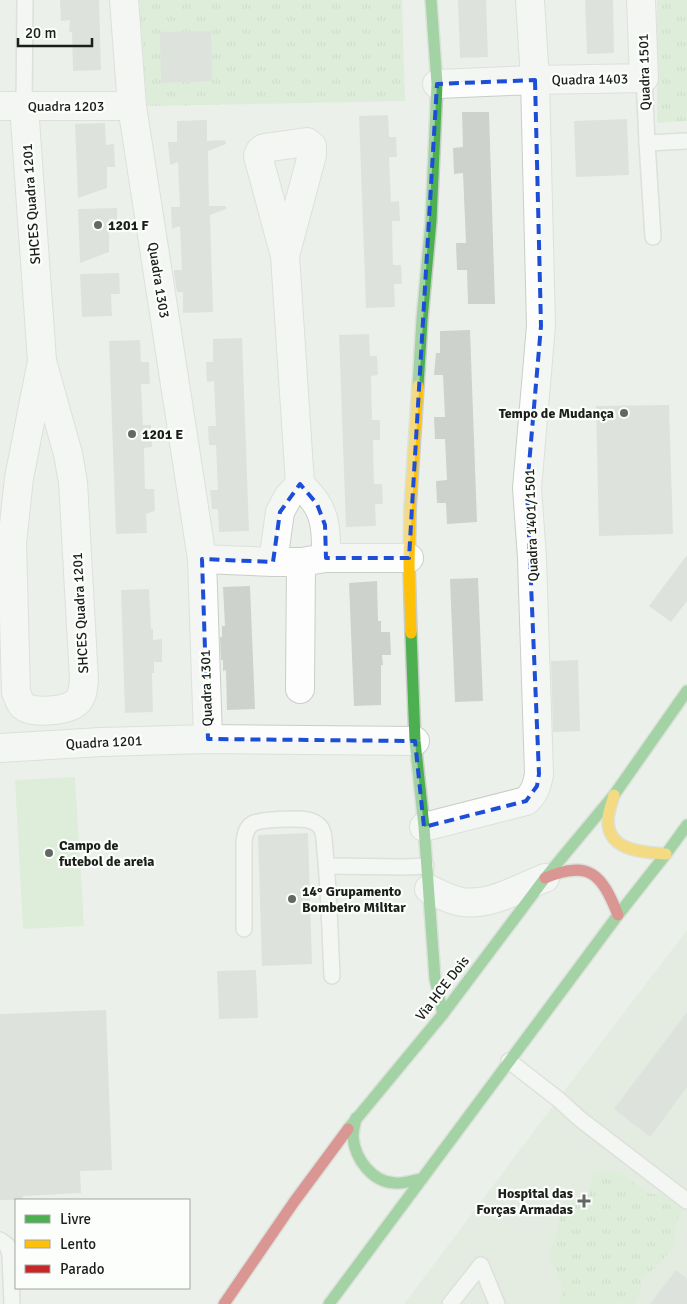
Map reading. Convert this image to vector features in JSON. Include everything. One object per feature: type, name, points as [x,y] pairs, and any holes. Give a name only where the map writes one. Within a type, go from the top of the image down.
[{"type":"main road","points":[[431,0],[437,84],[431,220],[422,319],[410,500],[409,558],[415,740],[424,827],[435,979],[442,1014]]},
{"type":"main road","name":"Via HCE Dois","points":[[224,1304],[294,1202],[356,1118],[442,1014],[544,878],[614,796],[687,692]]},
{"type":"main road","points":[[614,796],[608,817],[610,832],[618,844],[626,848],[649,853],[666,854]]},
{"type":"main road","points":[[329,1304],[687,825]]},
{"type":"main road","points":[[544,878],[575,870],[585,870],[593,873],[606,888],[618,915]]},
{"type":"main road","points":[[356,1118],[353,1136],[355,1148],[358,1158],[369,1171],[378,1178],[396,1183],[422,1178]]},
{"type":"street","name":"Quadra 1303","points":[[124,0],[132,106],[202,558]]},
{"type":"street","name":"Quadra 1403","points":[[530,0],[535,80]]},
{"type":"street","name":"Quadra 1501","points":[[641,0],[644,78]]},
{"type":"street","name":"Quadra 1403","points":[[437,84],[644,78]]},
{"type":"street","name":"Quadra 1401/1501","points":[[424,827],[526,801],[532,796],[537,786],[539,774],[532,558],[527,488],[541,326],[535,80]]},
{"type":"street","name":"Quadra 1203","points":[[12,106],[132,106]]},
{"type":"street","name":"SHCES Quadra 1201","points":[[12,106],[42,362],[68,454],[73,482],[84,680],[82,696],[75,704],[66,708],[44,711],[30,710],[23,707],[16,692],[12,546],[19,478],[42,362]]},
{"type":"street","points":[[285,256],[300,484],[317,504],[323,518],[326,534],[313,560],[300,689]]},
{"type":"street","points":[[273,562],[280,512],[288,497],[300,484]]},
{"type":"street","points":[[202,558],[273,562],[409,558]]},
{"type":"street","name":"Quadra 1301","points":[[202,558],[208,739],[415,740]]},
{"type":"street","name":"Quadra 1201","points":[[0,748],[101,742],[208,739]]},
{"type":"street","points":[[428,878],[460,902],[476,903],[498,898],[544,878]]},
{"type":"lane","points":[[12,106],[25,0]]},
{"type":"lane","name":"Quadra 1501","points":[[644,78],[653,237]]},
{"type":"lane","points":[[647,143],[687,141]]},
{"type":"lane","points":[[244,929],[244,841],[248,827],[260,820],[298,819],[316,823],[322,829],[327,866],[332,976]]},
{"type":"lane","points":[[327,866],[406,867],[428,878]]},
{"type":"lane","points":[[509,1061],[558,1099],[580,1119],[687,1201]]},
{"type":"lane","points":[[0,1240],[7,1246],[10,1255],[12,1304]]},
{"type":"lane","points":[[450,1304],[481,1265],[497,1304]]},
{"type":"highlighted area","points":[[535,80],[541,326],[527,488],[539,774],[537,786],[526,801],[424,827],[415,741],[208,739],[202,559],[273,562],[280,512],[300,484],[317,504],[325,525],[326,558],[409,558],[437,84]]},
{"type":"shaded area","name":"Hospital das Forças Armadas","points":[[687,930],[687,1304],[404,1304],[558,1099]]},
{"type":"green space","points":[[139,0],[402,0],[405,101],[147,106]]},
{"type":"green space","points":[[657,0],[687,0],[687,121],[657,123]]},
{"type":"green space","name":"Campo de futebol de areia","points":[[75,777],[84,926],[23,929],[15,780]]},
{"type":"green space","points":[[608,1171],[622,1173],[647,1193],[663,1195],[674,1200],[684,1210],[677,1220],[674,1245],[660,1264],[641,1279],[642,1289],[634,1304],[558,1304],[562,1294],[561,1284],[557,1271],[550,1261],[551,1248],[560,1217],[577,1197],[588,1196],[593,1174]]},
{"type":"building","points":[[60,0],[99,0],[101,70],[73,71],[72,32],[69,32],[70,20],[61,21]]},
{"type":"building","points":[[458,0],[486,0],[488,57],[460,58]]},
{"type":"building","points":[[585,0],[613,0],[614,53],[587,54]]},
{"type":"building","points":[[211,31],[212,81],[161,83],[160,32]]},
{"type":"building","points":[[462,112],[489,112],[495,304],[468,304],[467,270],[457,270],[456,243],[466,243],[463,173],[454,174],[453,148],[463,147]]},
{"type":"building","points":[[388,115],[389,137],[396,137],[397,157],[389,157],[391,202],[399,201],[400,221],[392,221],[393,265],[401,265],[402,284],[394,284],[395,307],[366,308],[359,116]]},
{"type":"building","points":[[627,119],[629,175],[576,177],[574,121]]},
{"type":"building","points":[[207,120],[207,141],[225,140],[226,144],[208,151],[209,206],[226,206],[226,209],[210,215],[213,312],[183,313],[183,292],[177,292],[174,274],[174,270],[182,270],[180,226],[172,229],[171,207],[180,207],[178,162],[170,165],[168,142],[177,142],[177,121]]},
{"type":"building","points":[[105,123],[106,145],[114,144],[115,167],[107,167],[107,188],[78,198],[75,124]]},
{"type":"building","points":[[117,208],[117,230],[109,231],[109,252],[80,263],[78,209]]},
{"type":"building","points":[[119,273],[120,294],[111,294],[112,316],[82,317],[80,274]]},
{"type":"building","points":[[470,330],[477,522],[447,524],[446,503],[437,503],[436,481],[447,480],[445,439],[435,439],[434,417],[445,417],[443,375],[434,375],[436,353],[440,353],[440,331]]},
{"type":"building","points":[[369,334],[370,356],[377,356],[378,375],[371,376],[372,420],[380,420],[380,440],[373,440],[374,484],[382,484],[383,504],[375,504],[376,526],[346,527],[339,335]]},
{"type":"building","points":[[242,338],[249,531],[219,532],[218,509],[212,509],[210,490],[218,490],[216,445],[209,445],[208,426],[216,426],[214,381],[207,382],[206,362],[213,362],[213,339]]},
{"type":"building","name":"1201 E","points":[[140,340],[141,362],[149,362],[150,384],[141,384],[143,425],[151,425],[152,447],[144,448],[145,489],[154,489],[155,511],[146,514],[147,533],[116,534],[109,341]]},
{"type":"building","points":[[669,405],[673,534],[599,536],[596,406]]},
{"type":"building","points":[[687,555],[687,601],[671,622],[649,606]]},
{"type":"building","points":[[478,578],[483,701],[455,702],[450,579]]},
{"type":"building","points":[[377,581],[378,621],[381,621],[381,632],[390,632],[391,655],[382,655],[381,705],[354,706],[349,583]]},
{"type":"building","points":[[250,586],[255,709],[227,710],[226,670],[223,671],[220,637],[222,637],[222,626],[225,626],[223,587]]},
{"type":"building","points":[[149,589],[153,640],[162,639],[162,662],[154,662],[154,673],[152,673],[153,712],[125,713],[121,590]]},
{"type":"building","points":[[578,660],[580,731],[553,732],[551,661]]},
{"type":"building","points":[[308,833],[312,964],[262,966],[258,835]]},
{"type":"building","points":[[256,970],[258,1018],[219,1019],[217,971]]},
{"type":"building","points":[[106,1010],[112,1170],[80,1171],[81,1193],[23,1196],[23,1199],[0,1200],[0,1014]]},
{"type":"building","points":[[687,1012],[687,1087],[650,1137],[614,1109]]},
{"type":"building","points":[[676,1270],[687,1279],[687,1304],[650,1304]]},
{"type":"traffic: fast","points":[[418,386],[431,220],[437,84],[431,0]]},
{"type":"traffic: fast","points":[[411,633],[415,741],[424,827],[435,979],[443,1014]]},
{"type":"traffic: fast","points":[[348,1129],[443,1014],[545,878],[614,795],[687,691]]},
{"type":"traffic: fast","points":[[329,1304],[687,825]]},
{"type":"traffic: fast","points":[[356,1118],[353,1135],[354,1145],[361,1161],[372,1174],[387,1182],[395,1183],[422,1179]]},
{"type":"traffic: slow","points":[[411,633],[410,509],[418,386]]},
{"type":"traffic: slow","points":[[614,795],[608,818],[609,829],[613,837],[627,848],[666,854]]},
{"type":"traffic: jam","points":[[545,878],[560,872],[573,870],[592,874],[606,890],[618,915]]},
{"type":"traffic: jam","points":[[224,1304],[294,1202],[348,1129]]},
{"type":"place","name":"1201 F","points":[[98,225]]},
{"type":"place","name":"Tempo de Mudança","points":[[624,413]]},
{"type":"place","name":"1201 E","points":[[132,434]]},
{"type":"place","name":"Campo de futebol de areia","points":[[49,853]]},
{"type":"place","name":"14° Grupamento Bombeiro Militar","points":[[292,899]]},
{"type":"place","name":"Hospital das Forças Armadas","points":[[584,1201]]}]
